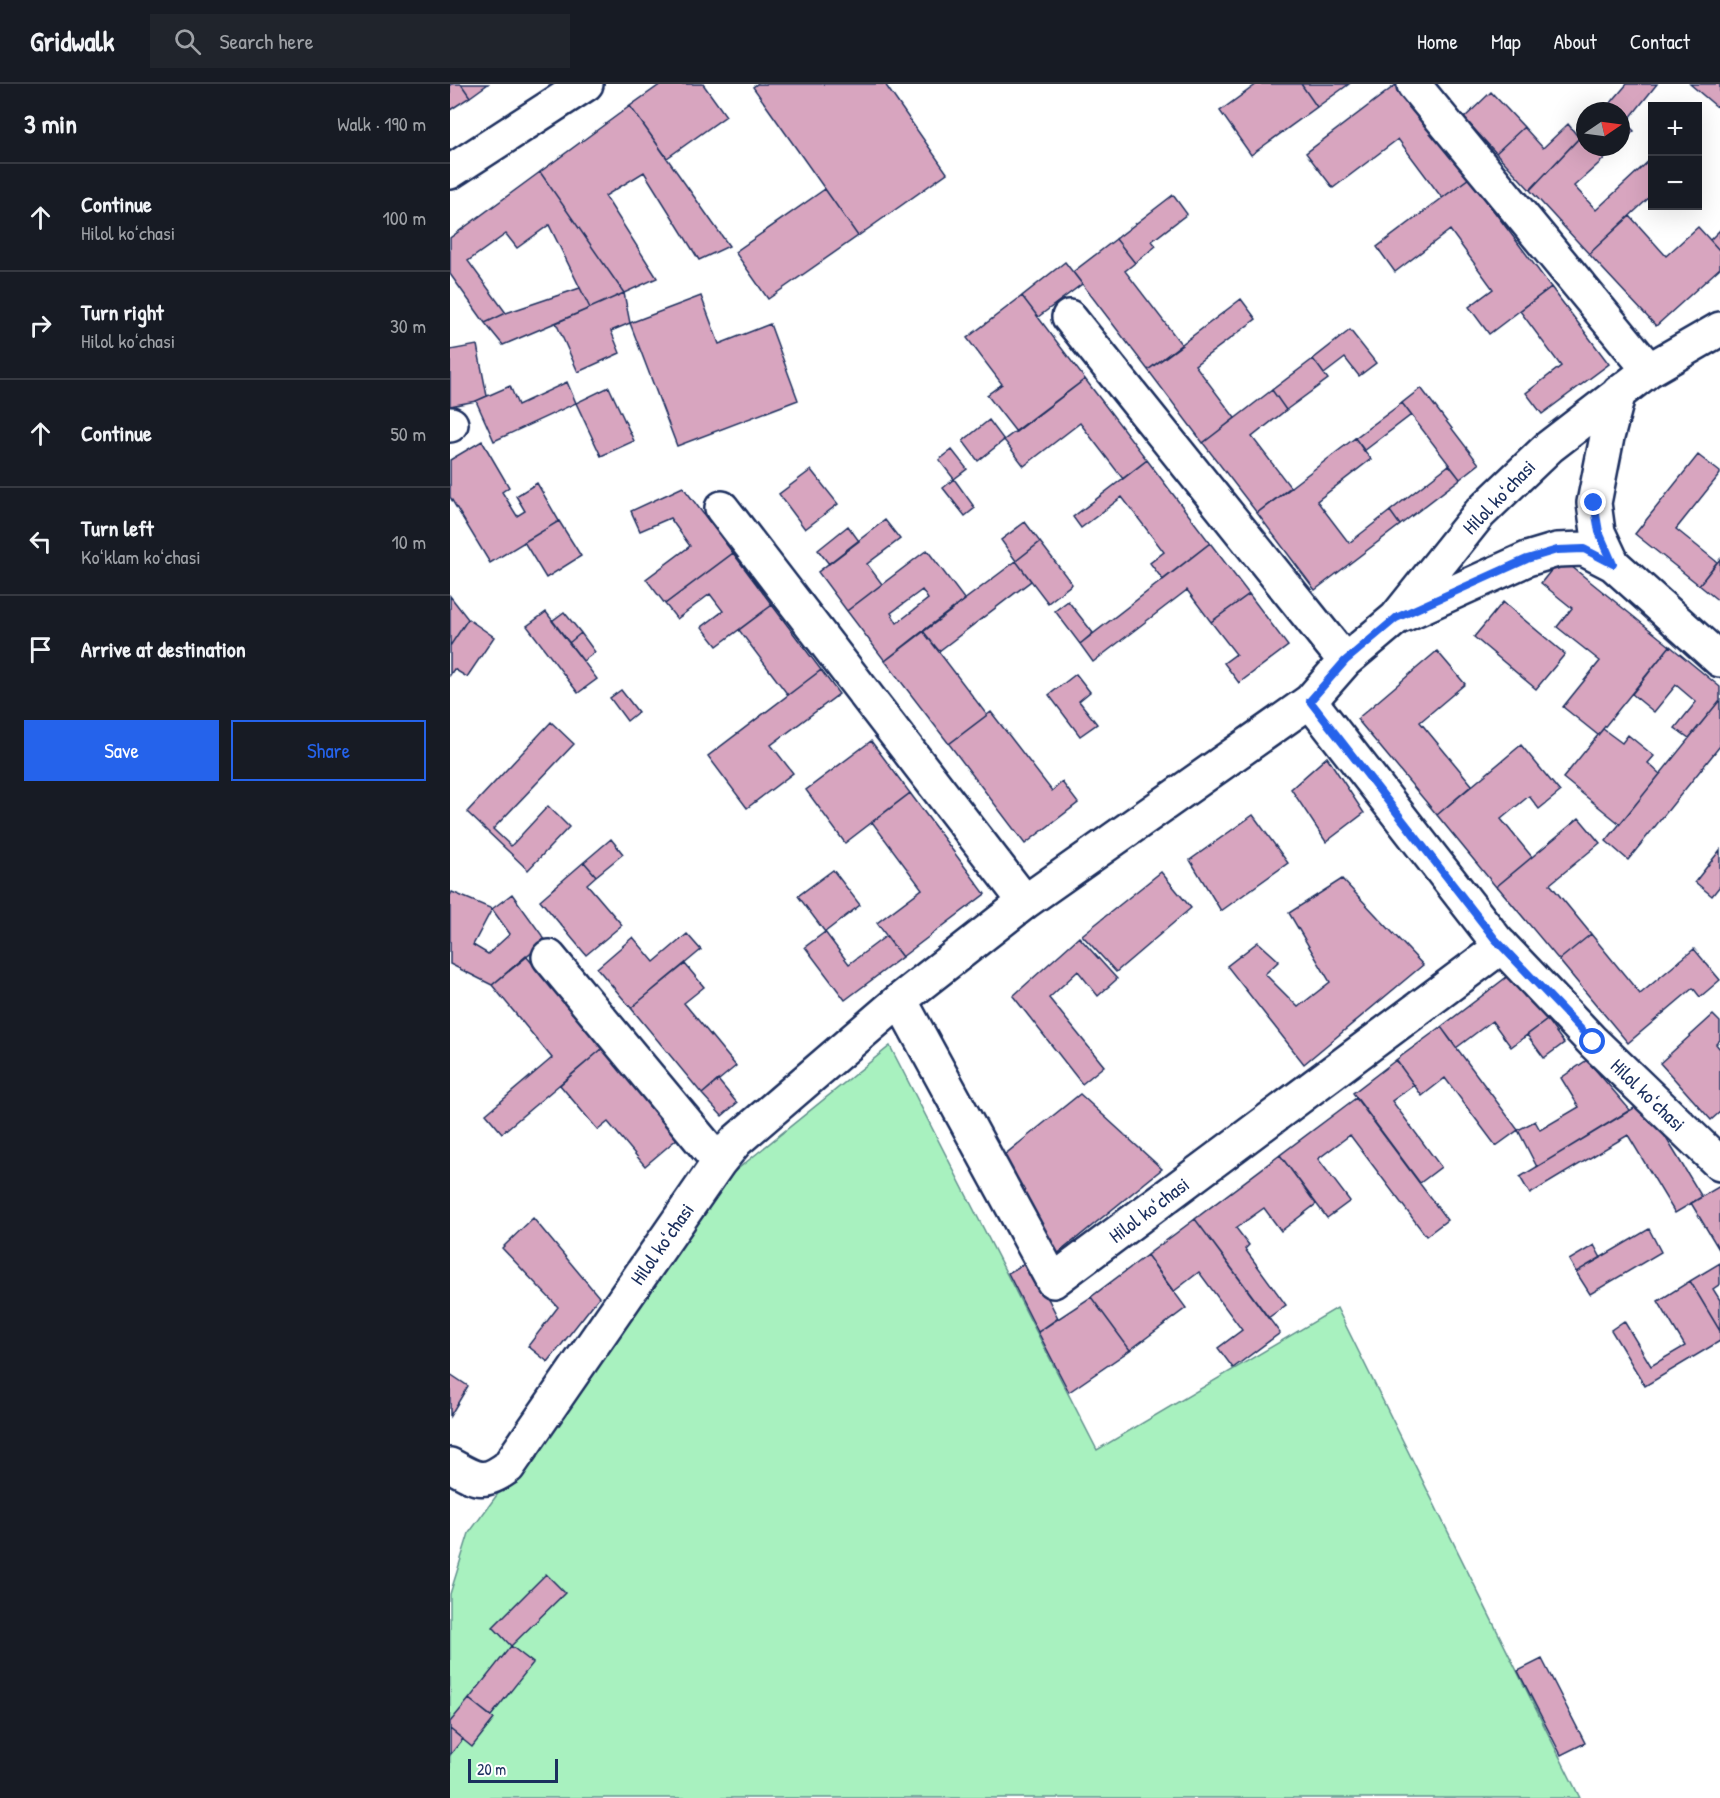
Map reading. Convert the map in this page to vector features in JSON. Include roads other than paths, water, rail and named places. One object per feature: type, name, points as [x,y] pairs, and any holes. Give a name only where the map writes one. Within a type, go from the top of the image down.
[{"type":"street","points":[[450,172],[586,84]]},
{"type":"street","points":[[1414,85],[1649,370]]},
{"type":"street","points":[[1069,317],[1345,661]]},
{"type":"street","name":"Hilol koʻchasi","points":[[463,1472],[494,1478],[508,1467],[719,1162],[736,1141],[900,1000],[1025,902],[1310,701],[1345,661],[1396,618],[1480,513],[1549,447],[1649,370],[1720,329]]},
{"type":"street","points":[[1613,564],[1599,532],[1594,503],[1607,437],[1619,392]]},
{"type":"street","points":[[722,508],[1025,902]]},
{"type":"street","points":[[1396,618],[1527,559],[1557,550],[1584,549],[1613,564],[1720,660]]},
{"type":"street","name":"Hilol koʻchasi","points":[[1310,701],[1502,946],[1593,1042],[1720,1164]]},
{"type":"street","name":"Hilol koʻchasi","points":[[900,1000],[1053,1281],[1502,946]]},
{"type":"street","points":[[549,957],[719,1162]]}]
